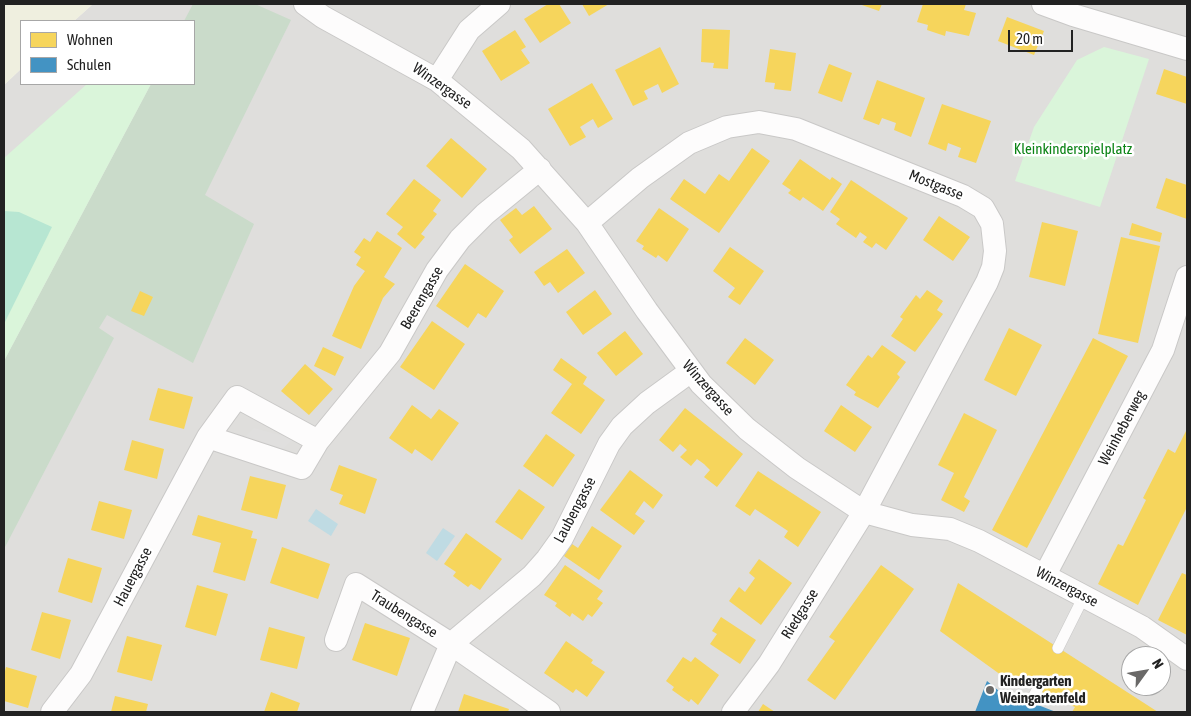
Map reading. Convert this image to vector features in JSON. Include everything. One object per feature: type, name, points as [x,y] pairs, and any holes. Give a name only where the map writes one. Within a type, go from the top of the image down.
[{"type":"street","points":[[437,80],[469,30],[499,4]]},
{"type":"street","points":[[1043,4],[1072,15],[1187,49]]},
{"type":"street","name":"Winzergasse","points":[[307,5],[437,80],[507,136],[540,169],[587,223],[691,371],[721,406],[760,440],[814,480],[864,512],[912,525],[941,527],[959,532],[1142,627],[1187,659]]},
{"type":"street","name":"Mostgasse","points":[[587,223],[640,178],[679,150],[727,127],[753,122],[773,123],[796,129],[963,196],[983,208],[990,219],[994,234],[995,251],[991,274],[864,512]]},
{"type":"street","name":"Beerengasse","points":[[208,437],[302,468],[318,441],[390,353],[438,270],[460,239],[485,214],[540,169]]},
{"type":"street","name":"Weinheberweg","points":[[1045,575],[1162,350],[1187,277]]},
{"type":"street","name":"Laubengasse","points":[[451,644],[526,581],[547,559],[566,531],[609,444],[622,426],[647,403],[691,371]]},
{"type":"street","points":[[208,437],[237,397],[318,441]]},
{"type":"street","name":"Hauergasse","points":[[52,712],[81,674],[208,437]]},
{"type":"street","name":"Riedgasse","points":[[733,712],[769,664],[864,512]]},
{"type":"street","name":"Traubengasse","points":[[336,640],[356,584],[451,644],[549,712]]},
{"type":"street","name":"Traubengasse","points":[[422,712],[451,644]]},
{"type":"lane","points":[[1058,648],[1084,596]]},
{"type":"lane","points":[[1031,702],[1037,690]]},
{"type":"shaded area","points":[[93,4],[1187,4],[1187,712],[4,712],[4,85],[20,70],[20,85],[195,85],[195,20],[75,20]]},
{"type":"shaded area","points":[[254,428],[294,439],[282,450],[242,440]]},
{"type":"green space","points":[[4,4],[93,4],[75,20],[20,20],[20,70],[4,85]]},
{"type":"green space","points":[[193,4],[255,4],[291,20],[205,195],[254,224],[193,363],[107,315],[99,328],[114,338],[4,549],[4,361],[150,85],[195,85],[195,20],[185,20]]},
{"type":"green space","name":"Kleinkinderspielplatz","points":[[1104,47],[1149,59],[1100,207],[1015,181],[1034,127],[1077,60]]},
{"type":"green space","points":[[86,85],[150,85],[4,361],[4,158]]},
{"type":"green space","points":[[4,211],[19,212],[52,227],[4,324]]},
{"type":"water","points":[[316,509],[338,524],[331,536],[308,521]]},
{"type":"water","points":[[443,528],[455,536],[437,561],[426,553]]},
{"type":"building: Wohnen","points":[[548,4],[559,4],[571,23],[540,43],[524,19]]},
{"type":"building: Wohnen","points":[[582,4],[609,4],[589,16]]},
{"type":"building: Wohnen","points":[[859,4],[882,4],[879,11]]},
{"type":"building: Wohnen","points":[[923,4],[966,4],[964,10],[976,13],[969,36],[946,31],[945,36],[927,30],[928,25],[917,22]]},
{"type":"building: Wohnen","points":[[1007,17],[1044,31],[1034,55],[998,41]]},
{"type":"building: Wohnen","points":[[702,29],[730,30],[728,69],[713,68],[714,63],[701,62]]},
{"type":"building: Wohnen","points":[[515,30],[526,47],[521,50],[530,63],[501,81],[482,51]]},
{"type":"building: Wohnen","points":[[660,47],[679,84],[662,93],[658,84],[644,91],[648,99],[633,106],[615,70]]},
{"type":"building: Wohnen","points":[[770,49],[796,53],[791,91],[774,89],[775,83],[765,82]]},
{"type":"building: Wohnen","points":[[829,64],[852,73],[842,102],[818,93]]},
{"type":"building: Wohnen","points":[[1164,69],[1187,77],[1187,104],[1156,94]]},
{"type":"building: Wohnen","points":[[877,80],[925,98],[911,137],[894,130],[896,123],[882,118],[879,125],[863,119]]},
{"type":"building: Wohnen","points":[[592,83],[613,119],[598,128],[593,119],[580,127],[586,137],[570,146],[548,109]]},
{"type":"building: Wohnen","points":[[942,104],[991,121],[976,163],[958,157],[961,148],[948,143],[946,151],[928,144]]},
{"type":"building: Wohnen","points":[[451,138],[487,169],[462,198],[426,166]]},
{"type":"building: Wohnen","points":[[752,148],[770,161],[719,233],[670,199],[684,179],[705,194],[719,174],[729,181]]},
{"type":"building: Wohnen","points":[[800,159],[830,180],[832,177],[842,184],[823,211],[803,197],[800,201],[788,193],[791,190],[782,184]]},
{"type":"building: Wohnen","points":[[1166,178],[1187,185],[1187,219],[1156,208]]},
{"type":"building: Wohnen","points":[[414,179],[441,200],[433,211],[437,214],[421,234],[425,237],[415,249],[397,234],[403,227],[386,214]]},
{"type":"building: Wohnen","points":[[851,180],[908,218],[886,250],[876,243],[872,248],[863,242],[867,237],[860,232],[856,238],[836,224],[840,219],[830,212]]},
{"type":"building: Wohnen","points":[[534,206],[552,229],[520,254],[509,240],[513,237],[500,220],[516,208],[522,215]]},
{"type":"building: Wohnen","points":[[659,208],[689,229],[667,262],[658,255],[656,258],[642,249],[644,246],[636,241]]},
{"type":"building: Wohnen","points":[[939,216],[970,237],[953,261],[923,240]]},
{"type":"building: Wohnen","points":[[1042,222],[1078,231],[1065,286],[1029,277]]},
{"type":"building: Wohnen","points":[[1132,223],[1162,233],[1160,242],[1129,235]]},
{"type":"building: Wohnen","points":[[377,231],[402,248],[384,277],[395,284],[383,298],[361,349],[332,336],[354,286],[365,271],[356,265],[361,257],[354,252],[364,238],[370,242]]},
{"type":"building: Wohnen","points":[[1121,237],[1160,246],[1138,343],[1098,334]]},
{"type":"building: Wohnen","points":[[730,247],[764,271],[740,305],[728,297],[735,288],[713,271]]},
{"type":"building: Wohnen","points":[[567,249],[585,273],[558,293],[550,282],[544,286],[534,272]]},
{"type":"building: Wohnen","points":[[465,264],[504,291],[486,318],[478,313],[468,328],[436,306]]},
{"type":"building: Wohnen","points":[[595,290],[612,314],[583,335],[566,312]]},
{"type":"building: Wohnen","points":[[927,290],[943,301],[937,310],[943,314],[915,352],[891,336],[903,319],[900,317],[916,295],[920,299]]},
{"type":"building: Wohnen","points":[[140,291],[153,297],[144,316],[131,311]]},
{"type":"building: Wohnen","points":[[432,321],[465,344],[434,390],[400,367]]},
{"type":"building: Wohnen","points":[[1009,328],[1042,345],[1016,396],[984,380]]},
{"type":"building: Wohnen","points":[[625,331],[643,354],[616,376],[597,353]]},
{"type":"building: Wohnen","points":[[745,338],[774,360],[755,385],[726,363]]},
{"type":"building: Wohnen","points":[[1093,338],[1128,356],[1027,548],[992,530]]},
{"type":"building: Wohnen","points":[[882,345],[906,362],[897,374],[900,377],[878,408],[854,395],[856,392],[846,385],[868,355],[872,358]]},
{"type":"building: Wohnen","points":[[323,347],[344,357],[335,376],[314,366]]},
{"type":"building: Wohnen","points":[[561,358],[587,377],[583,384],[605,400],[581,434],[551,413],[572,384],[553,370]]},
{"type":"building: Wohnen","points":[[305,364],[333,389],[309,415],[281,391]]},
{"type":"building: Wohnen","points":[[158,388],[193,397],[184,429],[149,420]]},
{"type":"building: Wohnen","points":[[412,405],[431,419],[439,409],[459,423],[432,461],[415,449],[412,454],[389,438]]},
{"type":"building: Wohnen","points":[[841,405],[872,427],[855,452],[824,431]]},
{"type":"building: Wohnen","points":[[685,408],[743,454],[717,487],[704,477],[710,470],[704,464],[697,459],[691,466],[680,457],[687,450],[680,444],[673,452],[659,440]]},
{"type":"building: Wohnen","points":[[964,413],[997,430],[964,497],[970,501],[964,512],[941,500],[954,473],[938,465]]},
{"type":"building: Wohnen","points":[[1187,429],[1187,507],[1138,605],[1098,584],[1118,544],[1123,546],[1146,500],[1143,498],[1168,449],[1175,453]]},
{"type":"building: Wohnen","points":[[546,434],[575,455],[553,487],[523,466]]},
{"type":"building: Wohnen","points":[[132,440],[164,449],[157,479],[124,470]]},
{"type":"building: Wohnen","points":[[339,465],[377,479],[365,514],[339,504],[343,495],[330,490]]},
{"type":"building: Wohnen","points":[[630,470],[663,495],[653,509],[644,501],[635,514],[645,521],[634,535],[600,510]]},
{"type":"building: Wohnen","points":[[758,471],[821,512],[798,547],[784,537],[788,531],[755,509],[750,516],[735,506]]},
{"type":"building: Wohnen","points":[[250,476],[286,485],[277,519],[241,510]]},
{"type":"building: Wohnen","points":[[519,489],[545,507],[522,540],[495,522]]},
{"type":"building: Wohnen","points":[[99,501],[132,510],[124,539],[91,530]]},
{"type":"building: Wohnen","points":[[198,515],[253,531],[251,538],[257,539],[245,581],[213,572],[221,543],[192,535]]},
{"type":"building: Wohnen","points":[[592,526],[622,546],[599,580],[564,556],[572,544],[578,548]]},
{"type":"building: Wohnen","points":[[466,533],[502,559],[480,590],[471,584],[468,587],[453,576],[456,572],[444,564]]},
{"type":"building: Wohnen","points":[[282,547],[330,564],[318,599],[270,583]]},
{"type":"building: Wohnen","points":[[68,558],[102,568],[92,603],[58,592]]},
{"type":"building: Wohnen","points":[[759,559],[792,583],[761,625],[729,601],[739,587],[745,592],[755,578],[749,573]]},
{"type":"building: Wohnen","points":[[565,565],[603,591],[597,599],[603,603],[592,617],[588,614],[583,621],[572,613],[570,617],[555,606],[557,603],[544,595]]},
{"type":"building: Wohnen","points":[[881,565],[914,589],[835,700],[807,680],[835,641],[829,637]]},
{"type":"building: Wohnen","points":[[1182,573],[1187,575],[1187,635],[1158,620]]},
{"type":"building: Wohnen","points":[[958,583],[1121,688],[1121,696],[1133,696],[1158,712],[1072,712],[1075,707],[1001,675],[940,631]]},
{"type":"building: Wohnen","points":[[197,585],[228,594],[216,636],[185,627]]},
{"type":"building: Wohnen","points":[[42,612],[71,620],[60,659],[31,650]]},
{"type":"building: Wohnen","points":[[721,617],[756,640],[740,664],[710,644],[717,634],[712,631]]},
{"type":"building: Wohnen","points":[[365,623],[410,638],[397,676],[352,660]]},
{"type":"building: Wohnen","points":[[269,627],[305,637],[297,669],[260,660]]},
{"type":"building: Wohnen","points":[[127,636],[162,645],[152,681],[117,672]]},
{"type":"building: Wohnen","points":[[566,641],[593,660],[591,663],[605,672],[587,697],[576,689],[573,693],[544,673]]},
{"type":"building: Wohnen","points":[[683,657],[691,662],[695,657],[719,675],[698,705],[691,699],[689,702],[672,690],[674,687],[666,681]]},
{"type":"building: Wohnen","points":[[6,667],[37,676],[28,708],[4,701],[4,675]]},
{"type":"building: Wohnen","points":[[271,692],[300,703],[297,712],[264,712]]},
{"type":"building: Wohnen","points":[[464,694],[509,709],[508,712],[458,712]]},
{"type":"building: Wohnen","points":[[115,696],[148,704],[146,712],[111,712]]},
{"type":"building: Wohnen","points":[[763,704],[775,712],[758,712]]},
{"type":"building: Schulen","name":"Kindergarten Weingartenfeld","points":[[987,681],[1017,706],[1020,698],[1056,712],[975,712]]},
{"type":"place","name":"Kindergarten Weingartenfeld","points":[[990,690]]}]
